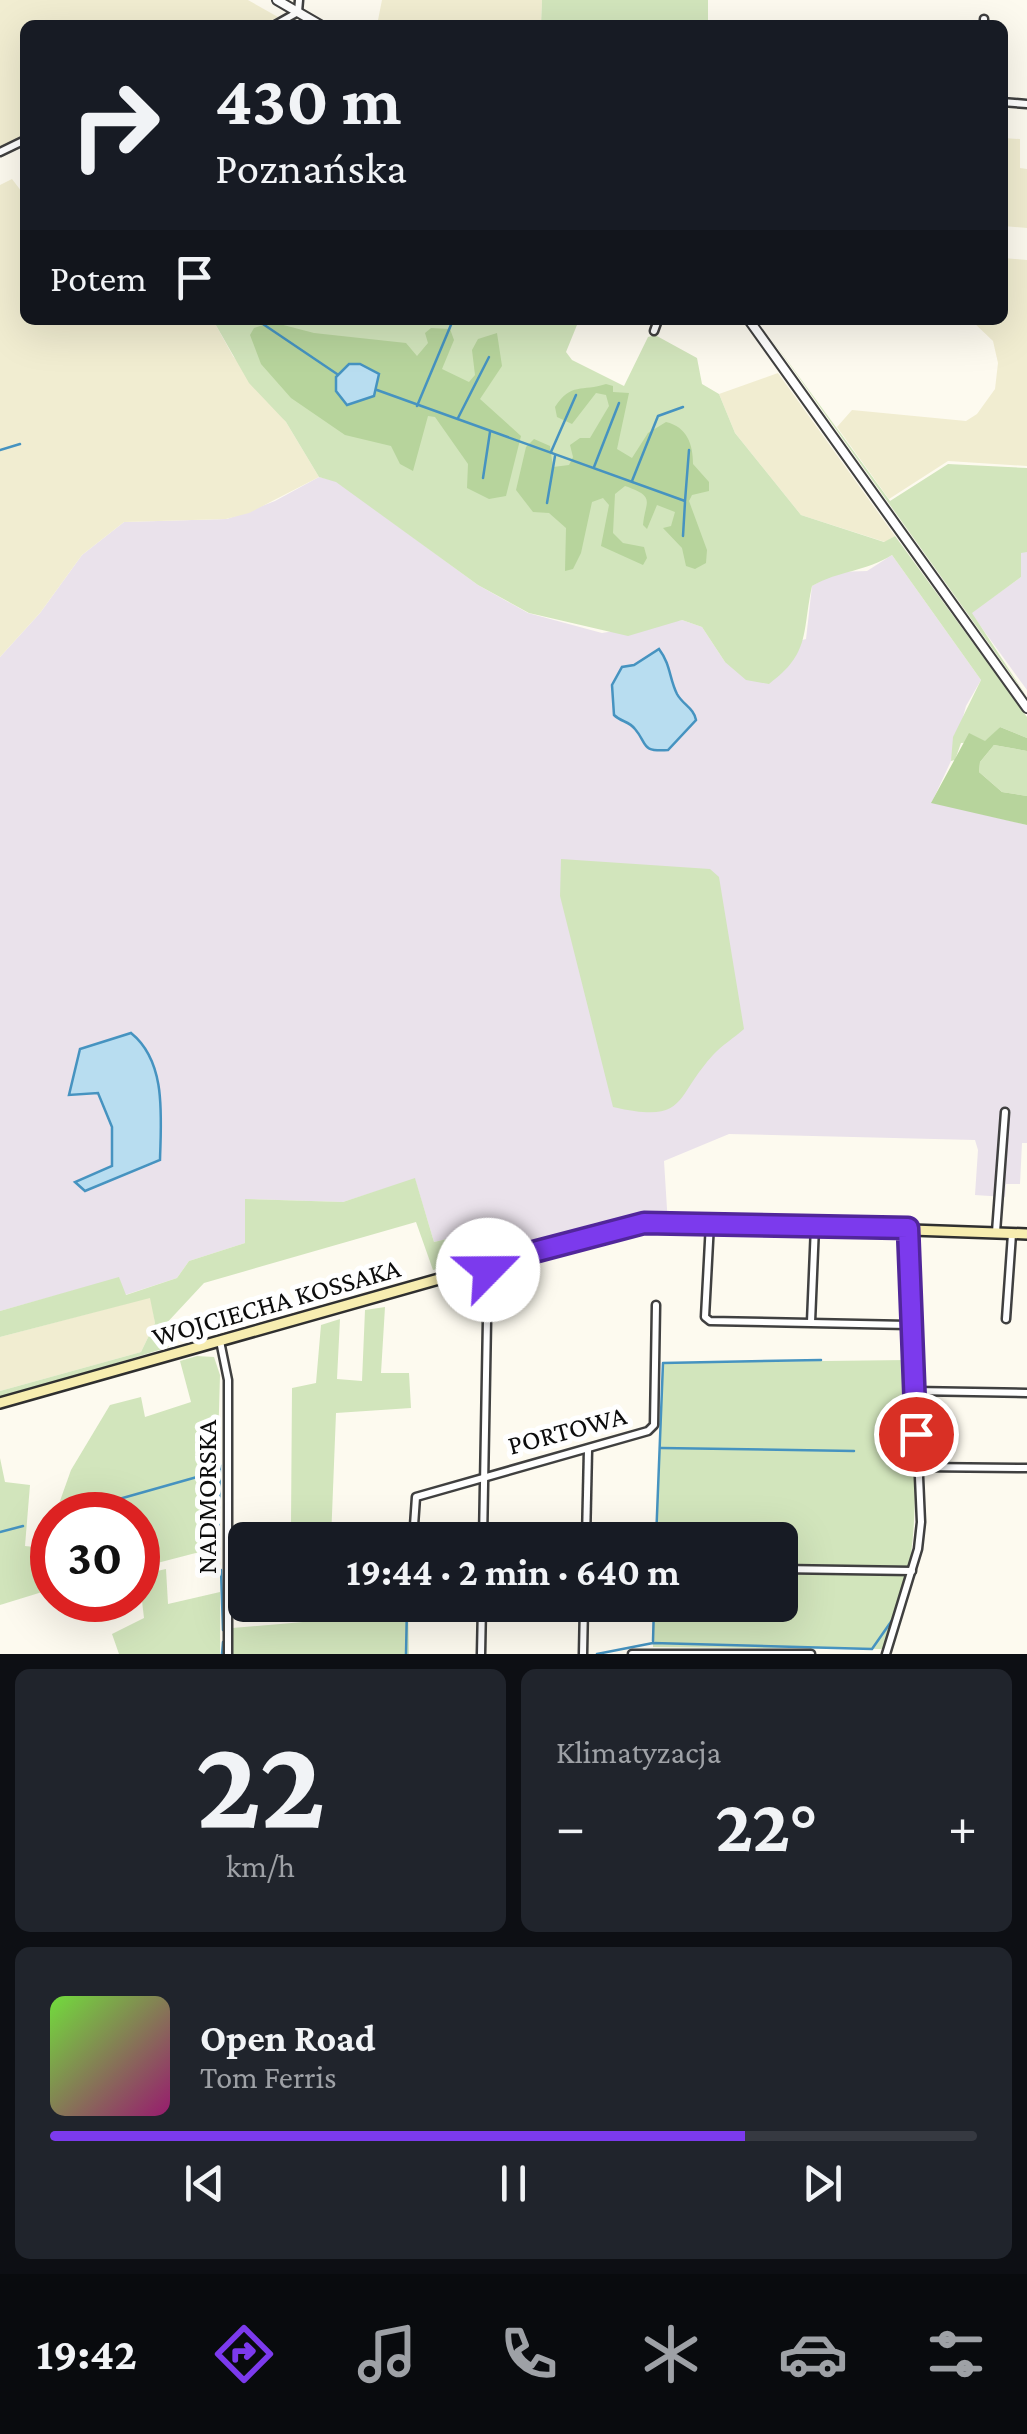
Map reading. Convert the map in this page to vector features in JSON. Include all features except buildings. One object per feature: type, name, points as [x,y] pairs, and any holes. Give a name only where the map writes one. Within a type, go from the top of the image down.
[{"type":"main road","name":"WOJCIECHA KOSSAKA","points":[[0,1402],[630,1225],[710,1223],[1027,1234]]},
{"type":"street","points":[[277,0],[312,20]]},
{"type":"street","points":[[298,12],[299,0]]},
{"type":"street","points":[[284,20],[298,12]]},
{"type":"street","points":[[654,331],[656,325]]},
{"type":"street","points":[[753,325],[1027,708]]},
{"type":"street","points":[[996,1232],[1005,1112]]},
{"type":"street","points":[[710,1223],[705,1317],[710,1321],[908,1324]]},
{"type":"street","points":[[811,1322],[815,1226]]},
{"type":"street","points":[[886,1654],[912,1571],[921,1522],[908,1324],[908,1228]]},
{"type":"street","points":[[1006,1318],[1012,1233]]},
{"type":"street","points":[[484,1522],[488,1264]]},
{"type":"street","name":"PORTOWA","points":[[414,1522],[416,1497],[485,1474],[588,1450],[648,1431],[654,1425],[656,1305]]},
{"type":"street","name":"NADMORSKA","points":[[219,1340],[228,1380],[228,1654]]},
{"type":"street","points":[[914,1391],[1027,1393]]},
{"type":"street","points":[[586,1522],[588,1450]]},
{"type":"street","points":[[919,1467],[1027,1468]]},
{"type":"street","points":[[798,1569],[912,1571]]},
{"type":"street","points":[[481,1654],[482,1622]]},
{"type":"street","points":[[583,1654],[584,1622]]},
{"type":"street","points":[[632,1654],[810,1654]]},
{"type":"shaded area","points":[[0,0],[248,0],[278,17],[20,20],[20,137],[0,147]]},
{"type":"shaded area","points":[[382,0],[542,0],[541,20],[378,20]]},
{"type":"shaded area","points":[[1008,138],[1020,139],[1020,168],[1027,169],[1027,228],[1008,226]]},
{"type":"shaded area","points":[[12,179],[20,189],[20,325],[216,325],[233,356],[286,422],[319,477],[249,513],[226,519],[124,522],[82,555],[40,613],[0,657],[0,185]]},
{"type":"shaded area","points":[[1008,258],[1027,260],[1027,466],[948,461],[889,499],[837,427],[852,410],[966,421],[977,414],[995,389],[998,363],[993,341],[976,325],[1008,325]]},
{"type":"shaded area","points":[[778,373],[895,536],[885,542],[801,515],[735,433],[719,394]]},
{"type":"shaded area","points":[[319,477],[336,481],[478,585],[528,613],[602,633],[682,620],[702,627],[725,662],[806,639],[812,586],[836,572],[867,571],[892,555],[981,680],[966,706],[951,761],[932,802],[1027,825],[1027,1143],[1022,1143],[1020,1184],[1006,1184],[1005,1197],[975,1195],[975,1140],[729,1134],[664,1161],[668,1225],[618,1237],[598,1222],[472,1260],[464,1235],[434,1242],[415,1179],[343,1202],[246,1199],[245,1243],[189,1261],[177,1278],[125,1295],[119,1278],[0,1311],[0,657],[40,613],[82,555],[124,522],[227,519],[275,501]]},
{"type":"shaded area","points":[[1021,552],[1027,552],[1027,690],[971,613],[1021,577]]},
{"type":"shaded area","points":[[151,1297],[155,1323],[141,1352],[0,1391],[0,1337]]},
{"type":"green space","points":[[542,0],[708,0],[708,20],[541,20]]},
{"type":"green space","points":[[216,325],[577,325],[566,352],[572,360],[624,386],[648,337],[655,335],[697,358],[702,384],[719,394],[735,433],[801,515],[884,542],[895,536],[1027,717],[1027,738],[1000,727],[985,742],[961,743],[955,760],[951,761],[953,737],[981,680],[892,555],[812,586],[802,641],[792,662],[769,684],[746,680],[725,662],[702,627],[682,620],[628,636],[529,613],[478,585],[336,482],[319,477],[286,422],[249,383]]},
{"type":"green space","points":[[283,325],[314,333],[406,343],[417,356],[428,343],[425,333],[431,328],[450,329],[454,340],[442,369],[469,382],[475,375],[472,350],[478,339],[497,333],[502,366],[480,399],[521,436],[506,496],[489,499],[467,488],[468,464],[435,417],[428,416],[413,471],[400,464],[391,446],[345,435],[291,398],[261,364],[250,335],[254,328]]},
{"type":"green space","points":[[770,337],[890,501],[948,464],[1027,468],[1027,552],[1021,553],[1021,577],[972,613],[1027,697]]},
{"type":"green space","points":[[613,386],[613,392],[629,393],[617,449],[632,458],[648,433],[666,422],[673,424],[687,437],[693,464],[709,482],[709,491],[692,495],[689,501],[707,550],[706,563],[695,569],[686,566],[682,548],[663,528],[671,526],[675,512],[657,505],[647,529],[643,525],[645,497],[625,486],[615,494],[613,533],[623,543],[644,547],[647,558],[643,565],[601,546],[609,505],[603,498],[592,502],[581,553],[573,569],[565,571],[566,528],[549,513],[533,512],[516,490],[526,447],[534,439],[550,446],[553,467],[569,465],[573,457],[570,445],[580,438],[590,438],[609,406],[606,395],[596,393],[572,424],[557,417],[555,407],[561,399],[572,391]]},
{"type":"green space","points":[[1000,727],[1027,738],[1027,751],[994,745],[980,762],[979,772],[1002,792],[1027,796],[1027,825],[931,803],[969,733],[985,741]]},
{"type":"green space","points":[[994,745],[1027,751],[1027,796],[1002,792],[979,772],[980,762]]},
{"type":"green space","points":[[561,859],[710,869],[719,877],[744,1029],[713,1055],[684,1095],[667,1110],[613,1107],[560,896]]},
{"type":"green space","points":[[415,1178],[434,1242],[464,1235],[472,1260],[433,1270],[416,1222],[204,1283],[163,1327],[160,1334],[169,1347],[0,1399],[0,1391],[141,1352],[155,1323],[150,1298],[0,1337],[0,1311],[119,1277],[126,1295],[177,1278],[189,1261],[245,1243],[245,1199],[343,1202]]},
{"type":"green space","points":[[385,1307],[381,1373],[409,1373],[411,1408],[336,1413],[332,1522],[291,1522],[292,1388],[316,1383],[321,1325],[340,1319],[337,1379],[362,1381],[365,1310]]},
{"type":"green space","points":[[214,1357],[220,1375],[215,1548],[160,1562],[160,1492],[63,1492],[71,1470],[110,1405],[141,1397],[145,1417],[191,1402],[180,1361]]},
{"type":"green space","points":[[908,1360],[915,1471],[912,1544],[907,1579],[883,1649],[653,1647],[654,1622],[798,1622],[798,1522],[657,1522],[663,1363]]},
{"type":"green space","points":[[0,1458],[5,1482],[30,1485],[25,1546],[30,1547],[30,1596],[0,1605]]},
{"type":"green space","points":[[166,1569],[168,1604],[220,1592],[220,1654],[119,1654],[112,1634],[136,1622],[160,1622],[160,1570]]},
{"type":"green space","points":[[303,1622],[408,1622],[409,1654],[233,1654],[232,1628]]},
{"type":"water","points":[[349,364],[360,364],[379,374],[374,396],[347,405],[336,391],[336,377]]},
{"type":"water","points":[[659,649],[677,694],[696,720],[668,750],[649,748],[633,726],[614,715],[612,685],[622,667],[634,665]]},
{"type":"water","points":[[131,1033],[143,1045],[156,1075],[161,1109],[160,1160],[85,1191],[75,1182],[112,1166],[112,1127],[98,1093],[69,1095],[80,1049]]},
{"type":"waterway","points":[[264,325],[337,374]]},
{"type":"waterway","points":[[417,406],[451,325]]},
{"type":"waterway","points":[[458,418],[489,357]]},
{"type":"waterway","points":[[377,390],[685,501],[689,450]]},
{"type":"waterway","points":[[551,452],[576,395]]},
{"type":"waterway","points":[[594,467],[619,403]]},
{"type":"waterway","points":[[632,481],[658,416],[683,407]]},
{"type":"waterway","points":[[483,478],[490,432]]},
{"type":"waterway","points":[[0,450],[20,444]]},
{"type":"waterway","points":[[547,503],[555,456]]},
{"type":"waterway","points":[[683,536],[685,502]]},
{"type":"waterway","points":[[657,1522],[663,1363],[821,1360]]},
{"type":"waterway","points":[[661,1448],[854,1451]]},
{"type":"waterway","points":[[218,1546],[220,1465]]},
{"type":"waterway","points":[[144,1492],[197,1477]]},
{"type":"waterway","points":[[0,1532],[23,1526]]},
{"type":"waterway","points":[[221,1570],[223,1630]]},
{"type":"waterway","points":[[597,1654],[653,1643],[872,1649],[895,1616]]},
{"type":"waterway","points":[[406,1654],[407,1622]]},
{"type":"waterway","points":[[653,1641],[654,1622]]},
{"type":"waterway","points":[[222,1654],[223,1642]]},
{"type":"route","points":[[488,1270],[488,1264],[644,1223],[908,1228],[908,1324],[916,1434]]}]
